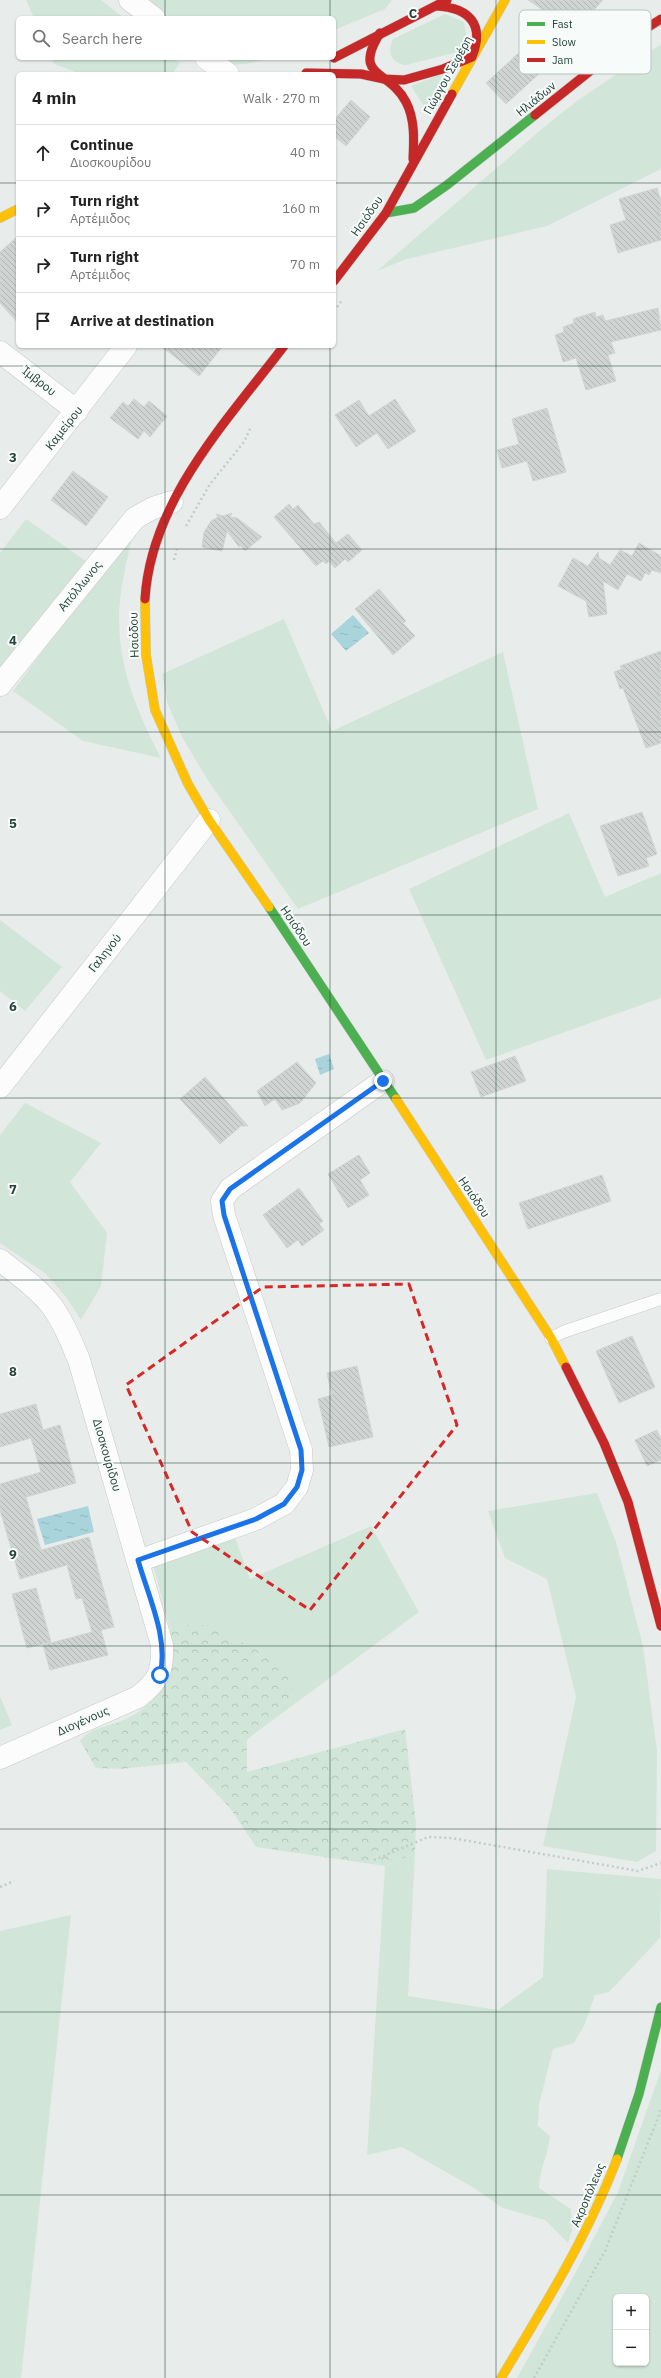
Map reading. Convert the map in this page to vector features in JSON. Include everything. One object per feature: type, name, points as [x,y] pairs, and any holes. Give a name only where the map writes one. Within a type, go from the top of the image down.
[{"type":"street","points":[[130,0],[151,16]]},
{"type":"street","points":[[336,57],[380,33],[438,6],[447,0]]},
{"type":"street","name":"Γιώργου Σεφέρη","points":[[413,162],[505,0]]},
{"type":"street","points":[[336,74],[361,74],[384,79],[413,78],[472,57],[479,40],[472,21],[457,8],[438,6]]},
{"type":"street","name":"Ηλιάδων","points":[[651,25],[661,19]]},
{"type":"street","points":[[380,33],[372,44],[368,60],[373,71],[399,91],[412,115],[414,129],[413,162]]},
{"type":"street","points":[[209,60],[225,72]]},
{"type":"street","points":[[306,72],[330,60]]},
{"type":"street","name":"Ηλιάδων","points":[[386,213],[414,208],[447,185],[586,74]]},
{"type":"street","name":"Ησιόδου","points":[[336,277],[386,213],[413,162]]},
{"type":"street","name":"Ηλιάδων","points":[[402,184],[414,191],[432,193],[447,185]]},
{"type":"street","points":[[0,218],[16,210]]},
{"type":"street","name":"Καμείρου","points":[[0,508],[77,411],[124,348]]},
{"type":"street","name":"Ησιόδου","points":[[282,348],[189,472],[172,502],[153,548],[146,582],[144,618],[146,655],[155,710],[188,784],[209,820],[292,941],[551,1338],[604,1444],[628,1502],[661,1626]]},
{"type":"street","name":"Ίμβρου","points":[[0,352],[77,411]]},
{"type":"street","name":"Απόλλωνος","points":[[0,685],[135,518],[153,508],[172,502]]},
{"type":"street","name":"Γαληνού","points":[[0,1087],[209,820]]},
{"type":"street","points":[[138,1560],[256,1519],[284,1504],[297,1487],[302,1470],[301,1450],[224,1215],[222,1201],[230,1189],[383,1081]]},
{"type":"street","name":"Διοσκουρίδου","points":[[0,1260],[37,1290],[51,1305],[64,1325],[79,1360],[162,1645],[163,1661],[160,1675]]},
{"type":"street","name":"Διογένους","points":[[0,1758],[138,1697],[151,1687],[160,1675]]},
{"type":"street","name":"Ακροπόλεως","points":[[501,2378],[585,2233],[610,2176],[637,2104],[661,2007]]},
{"type":"lane","points":[[551,1338],[563,1332],[661,1299]]},
{"type":"path","points":[[336,308],[346,296]]},
{"type":"path","points":[[183,533],[210,484],[244,442],[254,421]]},
{"type":"path","points":[[173,562],[177,547]]},
{"type":"path","points":[[374,1860],[428,1837],[452,1838],[638,1871],[661,1862]]},
{"type":"path","points":[[0,1887],[14,1881]]},
{"type":"highlighted area","points":[[409,1284],[457,1425],[310,1610],[192,1532],[126,1385],[263,1287]]},
{"type":"green space","points":[[26,0],[101,0],[121,16],[33,16]]},
{"type":"green space","points":[[146,0],[392,0],[385,9],[336,29],[336,16],[165,16]]},
{"type":"green space","points":[[445,14],[464,22],[467,41],[463,47],[454,53],[406,65],[394,60],[390,53],[393,39]]},
{"type":"green space","points":[[661,44],[661,169],[547,226],[407,259],[377,271],[550,122],[577,101],[617,74],[651,74],[651,51]]},
{"type":"green space","points":[[53,60],[176,60],[180,63],[173,72],[76,72],[54,64]]},
{"type":"green space","points":[[218,60],[260,60],[247,64],[233,64]]},
{"type":"green space","points":[[449,71],[425,108],[411,86]]},
{"type":"green space","points":[[26,519],[90,564],[0,681],[0,553]]},
{"type":"green space","points":[[134,528],[120,596],[119,619],[122,656],[131,691],[161,758],[83,741],[13,691]]},
{"type":"green space","points":[[284,619],[332,731],[503,652],[538,809],[298,909],[209,782],[183,739],[167,702],[162,674]]},
{"type":"green space","points":[[569,813],[605,897],[661,873],[661,998],[486,1060],[409,889]]},
{"type":"green space","points":[[0,920],[62,967],[25,1011],[0,991]]},
{"type":"green space","points":[[25,1103],[101,1143],[70,1182],[107,1233],[101,1286],[81,1320],[66,1297],[46,1274],[0,1243],[0,1135]]},
{"type":"green space","points":[[597,1493],[616,1542],[643,1646],[657,1751],[656,1851],[637,1862],[543,1846],[576,1697],[547,1579],[505,1558],[488,1511]]},
{"type":"green space","points":[[371,1526],[419,1612],[246,1740],[293,1694],[191,1624],[170,1629],[151,1557],[233,1532],[250,1579]]},
{"type":"green space","points":[[191,1624],[213,1626],[258,1651],[290,1679],[293,1694],[247,1740],[247,1772],[405,1729],[416,1824],[415,1853],[385,1866],[256,1847],[230,1808],[186,1762],[121,1769],[96,1768],[80,1741],[94,1730],[121,1721],[135,1714],[146,1706],[155,1696],[167,1672],[171,1644],[170,1629]]},
{"type":"green space","points":[[0,1696],[12,1725],[0,1730]]},
{"type":"green space","points":[[415,1853],[408,1996],[498,2010],[543,1977],[547,1869],[661,1879],[660,1938],[609,1992],[595,1995],[585,2024],[574,2043],[553,2049],[539,2105],[538,2126],[550,2136],[539,2188],[571,2209],[572,2230],[568,2243],[545,2220],[503,2208],[474,2188],[402,2147],[367,2155],[385,1866]]},
{"type":"green space","points":[[71,1915],[21,2378],[0,2378],[0,1931]]},
{"type":"green space","points":[[661,2070],[661,2378],[517,2378],[618,2192]]},
{"type":"water","points":[[353,615],[369,633],[346,651],[331,634]]},
{"type":"water","points":[[329,1054],[334,1069],[320,1075],[315,1059]]},
{"type":"water","points":[[88,1506],[94,1532],[45,1545],[37,1519]]},
{"type":"building","points":[[528,0],[603,0],[594,10],[543,10]]},
{"type":"building","points":[[519,53],[519,74],[539,74],[506,104],[486,83]]},
{"type":"building","points":[[351,100],[370,117],[346,146],[336,138],[336,118]]},
{"type":"building","points":[[657,188],[661,201],[661,240],[618,253],[610,225],[626,220],[619,199]]},
{"type":"building","points":[[16,238],[16,321],[0,303],[0,252]]},
{"type":"building","points":[[658,308],[661,330],[611,342],[615,353],[608,355],[616,381],[586,390],[576,358],[563,362],[555,335],[564,332],[563,327],[574,323],[573,319],[595,312],[596,317],[603,315],[605,321]]},
{"type":"building","points":[[164,348],[221,348],[199,376]]},
{"type":"building","points":[[134,399],[144,407],[149,401],[167,416],[150,437],[144,431],[138,439],[110,418],[123,402],[128,406]]},
{"type":"building","points":[[395,399],[416,431],[388,449],[377,433],[356,447],[335,415],[359,400],[369,416]]},
{"type":"building","points":[[547,408],[566,472],[533,481],[527,461],[502,468],[497,450],[519,444],[512,419]]},
{"type":"building","points":[[73,471],[108,497],[86,526],[51,500]]},
{"type":"building","points":[[289,504],[293,509],[298,505],[314,524],[319,522],[336,543],[348,534],[362,550],[348,562],[345,559],[335,568],[329,561],[326,564],[323,561],[316,566],[274,517]]},
{"type":"building","points":[[232,513],[230,517],[237,518],[262,537],[245,551],[240,545],[239,547],[227,531],[222,551],[202,547],[204,532],[211,521],[218,517],[216,514],[223,516]]},
{"type":"building","points":[[639,543],[661,556],[661,573],[652,570],[649,575],[645,573],[641,581],[627,574],[618,590],[603,581],[607,614],[589,617],[586,601],[558,586],[573,558],[588,566],[598,552],[599,558],[610,565],[620,550],[632,556]]},
{"type":"building","points":[[379,589],[406,621],[403,623],[415,636],[393,655],[355,609]]},
{"type":"building","points":[[661,651],[661,743],[646,748],[623,688],[620,689],[614,672],[622,669],[620,666]]},
{"type":"building","points":[[642,812],[657,854],[646,858],[649,866],[618,876],[600,826]]},
{"type":"building","points":[[515,1056],[526,1081],[481,1097],[471,1072]]},
{"type":"building","points":[[297,1062],[316,1083],[300,1103],[282,1110],[275,1099],[265,1106],[257,1091]]},
{"type":"building","points":[[205,1077],[248,1126],[241,1126],[220,1144],[180,1099]]},
{"type":"building","points":[[359,1155],[370,1173],[360,1180],[369,1195],[348,1208],[328,1174]]},
{"type":"building","points":[[602,1175],[611,1201],[528,1229],[519,1203]]},
{"type":"building","points":[[299,1188],[323,1221],[319,1224],[324,1230],[302,1246],[298,1240],[287,1248],[263,1215]]},
{"type":"building","points":[[632,1336],[655,1387],[619,1403],[596,1351]]},
{"type":"building","points":[[357,1366],[373,1437],[329,1447],[318,1399],[332,1395],[327,1373]]},
{"type":"building","points":[[36,1404],[43,1430],[60,1425],[76,1483],[26,1497],[41,1550],[89,1537],[114,1627],[101,1630],[108,1655],[50,1670],[43,1645],[92,1632],[82,1598],[76,1599],[67,1565],[20,1579],[0,1510],[0,1484],[41,1472],[31,1438],[0,1447],[0,1414]]},
{"type":"building","points":[[657,1430],[661,1439],[661,1460],[647,1466],[635,1440]]},
{"type":"building","points":[[36,1588],[51,1642],[27,1648],[12,1594]]},
{"type":"traffic: fast","points":[[386,213],[414,208],[447,185],[535,115]]},
{"type":"traffic: fast","points":[[269,907],[396,1099]]},
{"type":"traffic: fast","points":[[617,2159],[639,2094],[661,2007]]},
{"type":"traffic: slow","points":[[452,94],[505,0]]},
{"type":"traffic: slow","points":[[0,218],[16,210]]},
{"type":"traffic: slow","points":[[145,599],[146,655],[155,710],[188,784],[209,820],[269,907]]},
{"type":"traffic: slow","points":[[396,1099],[551,1338],[566,1367]]},
{"type":"traffic: slow","points":[[501,2378],[564,2271],[592,2216],[617,2159]]},
{"type":"traffic: jam","points":[[336,57],[447,0]]},
{"type":"traffic: jam","points":[[336,74],[361,74],[384,79],[404,80],[443,69],[472,57],[476,46],[477,36],[472,20],[458,10],[449,7],[437,6]]},
{"type":"traffic: jam","points":[[651,25],[661,19]]},
{"type":"traffic: jam","points":[[380,33],[372,48],[370,58],[371,66],[399,91],[406,102],[411,115],[413,130],[413,159]]},
{"type":"traffic: jam","points":[[535,115],[586,74]]},
{"type":"traffic: jam","points":[[336,278],[386,213],[452,94]]},
{"type":"traffic: jam","points":[[145,599],[150,563],[161,528],[177,495],[195,464],[217,433],[282,348]]},
{"type":"traffic: jam","points":[[566,1367],[604,1443],[628,1502],[661,1626]]},
{"type":"route","points":[[160,1675],[163,1661],[162,1645],[138,1560],[256,1519],[284,1504],[297,1487],[302,1470],[301,1450],[224,1215],[222,1201],[230,1189],[383,1081]]}]
